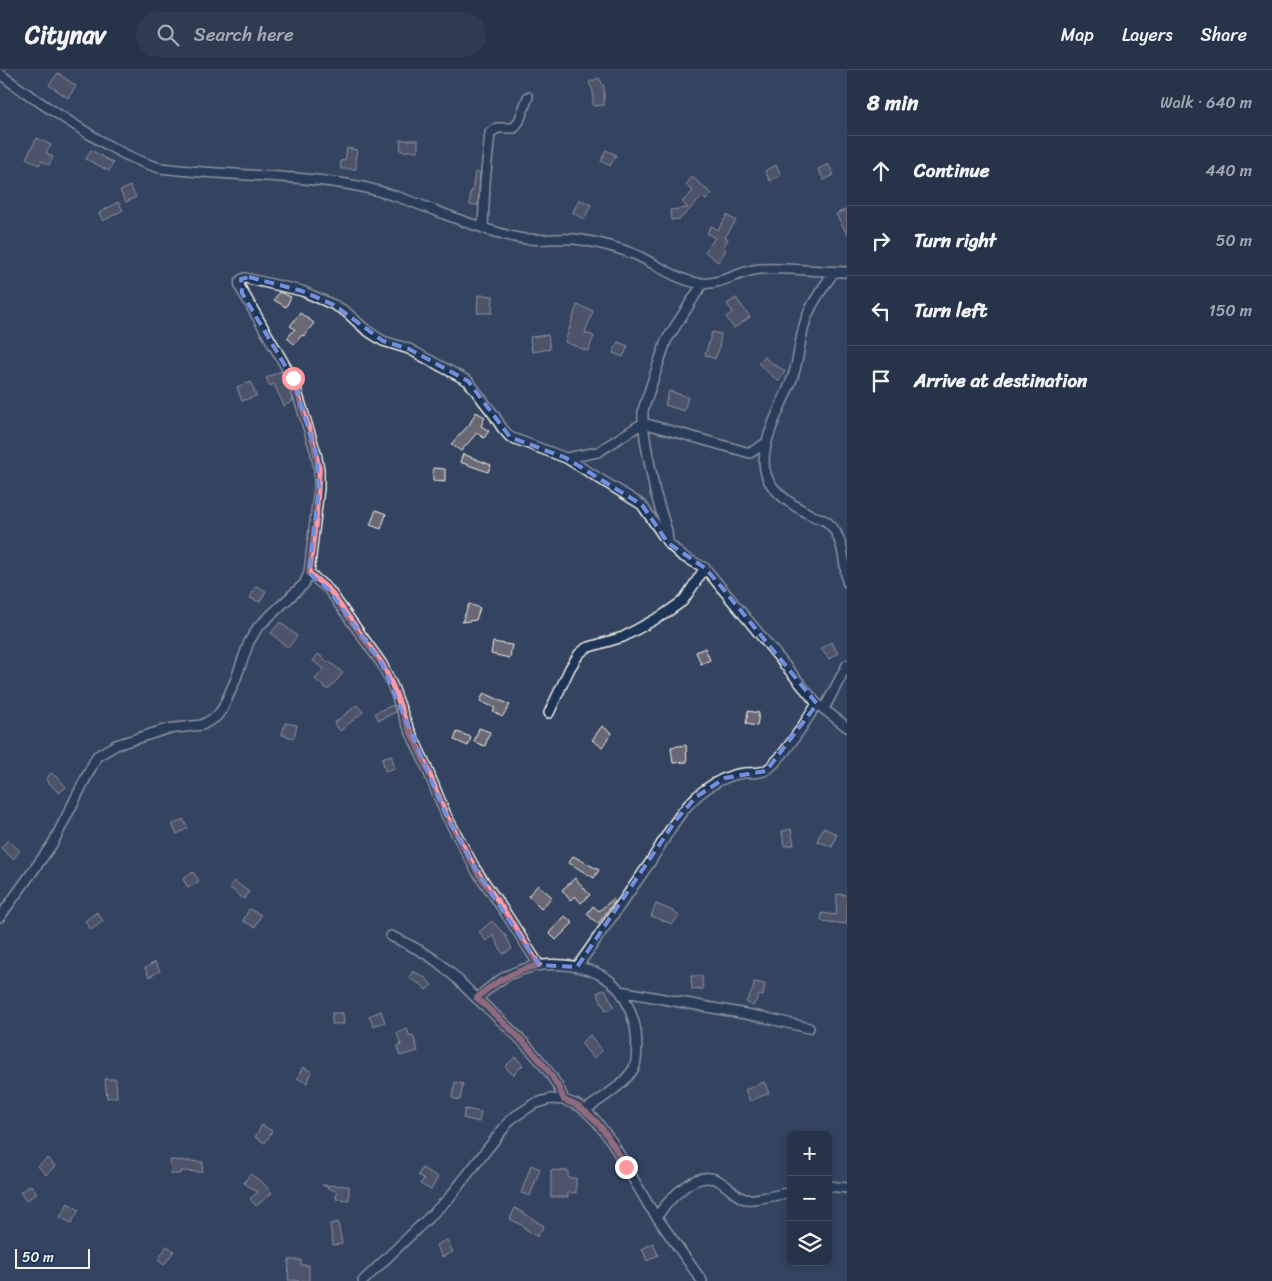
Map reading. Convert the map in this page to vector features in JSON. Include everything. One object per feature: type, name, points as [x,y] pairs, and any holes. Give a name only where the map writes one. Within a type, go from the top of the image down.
[{"type":"street","points":[[0,74],[106,146],[141,163],[160,168],[311,178],[372,189],[409,199],[483,228],[515,238],[529,240],[564,238],[604,245],[636,255],[696,283],[725,281],[741,274],[758,270],[847,272]]},
{"type":"street","points":[[483,228],[490,133],[496,128],[514,128],[519,122],[528,97]]},
{"type":"street","points":[[834,272],[808,313],[804,324],[800,354],[794,376],[766,442],[764,457],[766,474],[772,486],[797,508],[826,521],[834,529],[842,546],[847,582]]},
{"type":"street","points":[[0,917],[52,843],[97,756],[116,745],[167,729],[202,725],[216,717],[223,708],[249,642],[258,627],[304,584],[309,573],[319,488],[319,469],[316,453],[293,378],[242,293],[239,282],[241,279],[249,278],[302,291],[334,305],[345,311],[366,330],[383,341],[409,349],[468,380],[510,437],[566,458],[642,505],[668,543],[682,556],[705,568],[821,707],[847,727]]},
{"type":"street","points":[[668,543],[667,531],[655,492],[643,423],[643,410],[666,341],[703,283]]},
{"type":"street","points":[[566,458],[598,452],[643,423],[750,453],[766,442]]},
{"type":"street","points":[[549,713],[578,654],[586,648],[623,637],[663,615],[683,601],[705,568]]},
{"type":"street","points":[[309,573],[329,590],[382,664],[446,815],[476,870],[539,965]]},
{"type":"street","points":[[577,967],[650,862],[676,820],[696,797],[713,783],[725,778],[738,774],[766,771],[772,766],[821,707],[847,665]]},
{"type":"street","points":[[391,936],[410,944],[436,960],[477,998],[534,1054],[552,1076],[564,1100]]},
{"type":"street","points":[[477,998],[505,977],[521,970],[539,965],[556,964],[577,967],[596,973],[608,980],[620,991],[634,1020],[637,1036],[635,1065],[625,1080],[585,1110]]},
{"type":"street","points":[[620,991],[687,1005],[762,1017],[809,1028]]},
{"type":"street","points":[[363,1281],[449,1198],[511,1119],[534,1104],[550,1099],[564,1100],[585,1110],[597,1122],[612,1142],[657,1216],[702,1281]]},
{"type":"street","points":[[657,1216],[675,1194],[690,1184],[705,1178],[718,1180],[744,1198],[752,1200],[787,1193]]},
{"type":"street","points":[[832,1186],[847,1188]]},
{"type":"highlighted area","points":[[249,277],[302,291],[334,305],[383,341],[409,349],[468,381],[510,437],[566,458],[642,505],[668,543],[705,568],[817,704],[766,771],[725,778],[696,797],[676,820],[577,967],[539,965],[476,870],[446,815],[382,664],[329,590],[309,573],[319,488],[316,453],[293,379],[242,293],[241,279]]},
{"type":"building","points":[[58,73],[76,86],[68,98],[49,85]]},
{"type":"building","points":[[599,78],[604,87],[604,105],[593,106],[593,91],[589,82]]},
{"type":"building","points":[[37,138],[51,145],[46,153],[53,157],[49,165],[42,161],[39,165],[26,158]]},
{"type":"building","points":[[400,140],[418,140],[418,151],[401,151]]},
{"type":"building","points":[[347,148],[357,150],[356,169],[341,169],[340,161],[345,160]]},
{"type":"building","points":[[91,150],[113,163],[109,171],[86,159]]},
{"type":"building","points":[[606,150],[616,155],[610,166],[601,161]]},
{"type":"building","points":[[828,164],[834,175],[824,180],[818,169]]},
{"type":"building","points":[[776,165],[781,175],[770,181],[765,171]]},
{"type":"building","points":[[475,172],[480,173],[478,205],[470,205],[470,192],[472,192]]},
{"type":"building","points":[[692,177],[712,194],[706,200],[702,197],[680,219],[671,220],[670,210],[688,208],[682,202],[693,191],[686,185]]},
{"type":"building","points":[[130,186],[136,197],[126,202],[120,191]]},
{"type":"building","points":[[579,199],[591,205],[584,219],[573,213]]},
{"type":"building","points":[[118,202],[123,210],[103,221],[99,213]]},
{"type":"building","points":[[847,209],[847,234],[836,214]]},
{"type":"building","points":[[727,215],[736,221],[725,237],[728,239],[723,248],[726,250],[718,262],[705,252],[715,238],[707,233],[711,226],[718,230]]},
{"type":"building","points":[[279,292],[291,297],[286,307],[274,300]]},
{"type":"building","points":[[478,295],[493,296],[492,313],[477,313]]},
{"type":"building","points":[[736,298],[750,317],[734,328],[726,317],[733,312],[727,304]]},
{"type":"building","points":[[577,305],[593,311],[585,333],[594,336],[588,351],[565,342]]},
{"type":"building","points":[[300,313],[314,323],[304,336],[302,335],[294,344],[287,338],[295,329],[290,326]]},
{"type":"building","points":[[712,332],[721,334],[719,349],[715,359],[705,355]]},
{"type":"building","points":[[548,335],[550,349],[532,352],[530,337]]},
{"type":"building","points":[[618,342],[628,346],[623,357],[613,353]]},
{"type":"building","points":[[764,357],[785,371],[779,381],[758,363]]},
{"type":"building","points":[[281,371],[293,401],[284,406],[274,384],[270,386],[266,378]]},
{"type":"building","points":[[251,382],[256,396],[242,401],[237,387]]},
{"type":"building","points":[[669,391],[688,397],[684,411],[665,405]]},
{"type":"building","points":[[476,412],[485,417],[481,426],[489,431],[484,438],[477,433],[461,451],[451,444],[469,425]]},
{"type":"building","points":[[463,454],[491,465],[488,472],[460,462]]},
{"type":"building","points":[[433,468],[445,469],[445,482],[433,481]]},
{"type":"building","points":[[376,510],[386,514],[381,529],[370,525]]},
{"type":"building","points":[[256,586],[266,591],[260,602],[250,598]]},
{"type":"building","points":[[469,604],[480,608],[476,620],[462,622]]},
{"type":"building","points":[[280,622],[297,636],[288,648],[271,633]]},
{"type":"building","points":[[493,642],[512,645],[510,658],[491,654]]},
{"type":"building","points":[[831,642],[838,653],[829,659],[821,649]]},
{"type":"building","points":[[705,648],[710,660],[701,664],[696,652]]},
{"type":"building","points":[[318,654],[343,673],[328,690],[315,679],[324,669],[313,661]]},
{"type":"building","points":[[484,693],[510,705],[502,717],[493,711],[495,708],[480,701]]},
{"type":"building","points":[[357,705],[363,712],[340,731],[334,723]]},
{"type":"building","points":[[393,705],[396,712],[379,720],[375,713]]},
{"type":"building","points":[[748,711],[759,713],[757,726],[746,724]]},
{"type":"building","points":[[285,723],[297,725],[294,738],[282,735]]},
{"type":"building","points":[[602,726],[612,733],[602,747],[592,740]]},
{"type":"building","points":[[479,728],[490,732],[485,746],[474,742]]},
{"type":"building","points":[[457,732],[471,737],[468,746],[454,740]]},
{"type":"building","points":[[686,745],[687,762],[673,763],[671,747]]},
{"type":"building","points":[[391,755],[395,768],[385,771],[382,758]]},
{"type":"building","points":[[51,773],[66,787],[59,793],[46,780]]},
{"type":"building","points":[[183,819],[188,828],[177,834],[172,825]]},
{"type":"building","points":[[823,828],[837,834],[832,847],[817,841]]},
{"type":"building","points":[[791,829],[794,845],[784,846],[782,831]]},
{"type":"building","points":[[8,840],[20,851],[13,859],[1,848]]},
{"type":"building","points":[[573,856],[599,870],[594,878],[569,863]]},
{"type":"building","points":[[193,872],[199,881],[188,888],[183,879]]},
{"type":"building","points":[[575,878],[590,895],[581,903],[575,896],[570,900],[562,890]]},
{"type":"building","points":[[234,881],[249,892],[244,899],[229,887]]},
{"type":"building","points":[[538,885],[552,897],[541,909],[528,896]]},
{"type":"building","points":[[837,894],[847,895],[847,924],[821,921],[822,913],[836,915]]},
{"type":"building","points":[[613,899],[615,901],[598,924],[587,914],[593,906],[599,911]]},
{"type":"building","points":[[656,904],[671,910],[679,916],[672,924],[651,916]]},
{"type":"building","points":[[249,909],[261,915],[255,927],[243,921]]},
{"type":"building","points":[[97,912],[103,921],[91,930],[85,921]]},
{"type":"building","points":[[565,916],[573,923],[556,940],[549,933]]},
{"type":"building","points":[[492,921],[506,936],[512,949],[503,954],[493,935],[486,941],[479,932]]},
{"type":"building","points":[[155,962],[160,971],[149,977],[145,968]]},
{"type":"building","points":[[413,971],[426,978],[432,985],[426,990],[422,985],[409,978]]},
{"type":"building","points":[[691,976],[702,976],[703,989],[692,990]]},
{"type":"building","points":[[754,982],[765,984],[763,996],[759,995],[753,1006],[746,1002],[753,989]]},
{"type":"building","points":[[605,989],[614,1007],[606,1011],[597,993]]},
{"type":"building","points":[[381,1011],[385,1022],[373,1026],[369,1016]]},
{"type":"building","points":[[332,1013],[343,1013],[344,1024],[332,1024]]},
{"type":"building","points":[[407,1029],[410,1036],[413,1035],[418,1051],[400,1056],[397,1047],[401,1045],[397,1033]]},
{"type":"building","points":[[590,1035],[602,1051],[593,1058],[581,1043]]},
{"type":"building","points":[[515,1057],[523,1065],[513,1075],[505,1067]]},
{"type":"building","points":[[303,1067],[312,1072],[307,1083],[297,1078]]},
{"type":"building","points":[[105,1079],[116,1079],[117,1097],[107,1098]]},
{"type":"building","points":[[455,1082],[463,1084],[460,1100],[452,1098]]},
{"type":"building","points":[[764,1082],[769,1093],[750,1101],[745,1090]]},
{"type":"building","points":[[465,1109],[481,1112],[479,1122],[463,1118]]},
{"type":"building","points":[[262,1125],[272,1131],[265,1143],[255,1137]]},
{"type":"building","points":[[48,1158],[55,1166],[46,1175],[38,1166]]},
{"type":"building","points":[[170,1160],[203,1162],[202,1172],[181,1171],[181,1174],[171,1174]]},
{"type":"building","points":[[531,1165],[540,1169],[530,1196],[521,1193]]},
{"type":"building","points":[[422,1168],[438,1177],[431,1190],[420,1184],[424,1179],[418,1175]]},
{"type":"building","points":[[551,1170],[568,1171],[568,1178],[576,1178],[576,1193],[568,1192],[568,1197],[551,1197]]},
{"type":"building","points":[[250,1174],[263,1183],[272,1193],[256,1206],[250,1199],[258,1192],[244,1183]]},
{"type":"building","points":[[31,1185],[37,1193],[26,1201],[20,1192]]},
{"type":"building","points":[[322,1185],[349,1186],[349,1200],[336,1199],[337,1192]]},
{"type":"building","points":[[68,1203],[79,1210],[71,1223],[60,1217]]},
{"type":"building","points":[[515,1208],[544,1226],[537,1237],[525,1227],[510,1219]]},
{"type":"building","points":[[338,1222],[342,1244],[333,1245],[330,1224]]},
{"type":"building","points":[[447,1240],[453,1252],[442,1257],[436,1245]]},
{"type":"building","points":[[653,1243],[658,1255],[647,1261],[642,1249]]},
{"type":"building","points":[[167,1246],[174,1251],[164,1265],[158,1260]]},
{"type":"building","points":[[289,1260],[301,1260],[301,1265],[309,1265],[309,1281],[288,1280]]},
{"type":"route","points":[[293,378],[313,442],[319,469],[319,488],[309,573],[329,590],[342,606],[382,664],[446,815],[476,870],[539,965],[505,977],[477,998],[534,1054],[552,1076],[564,1100],[577,1104],[597,1122],[612,1142],[626,1167]]}]
